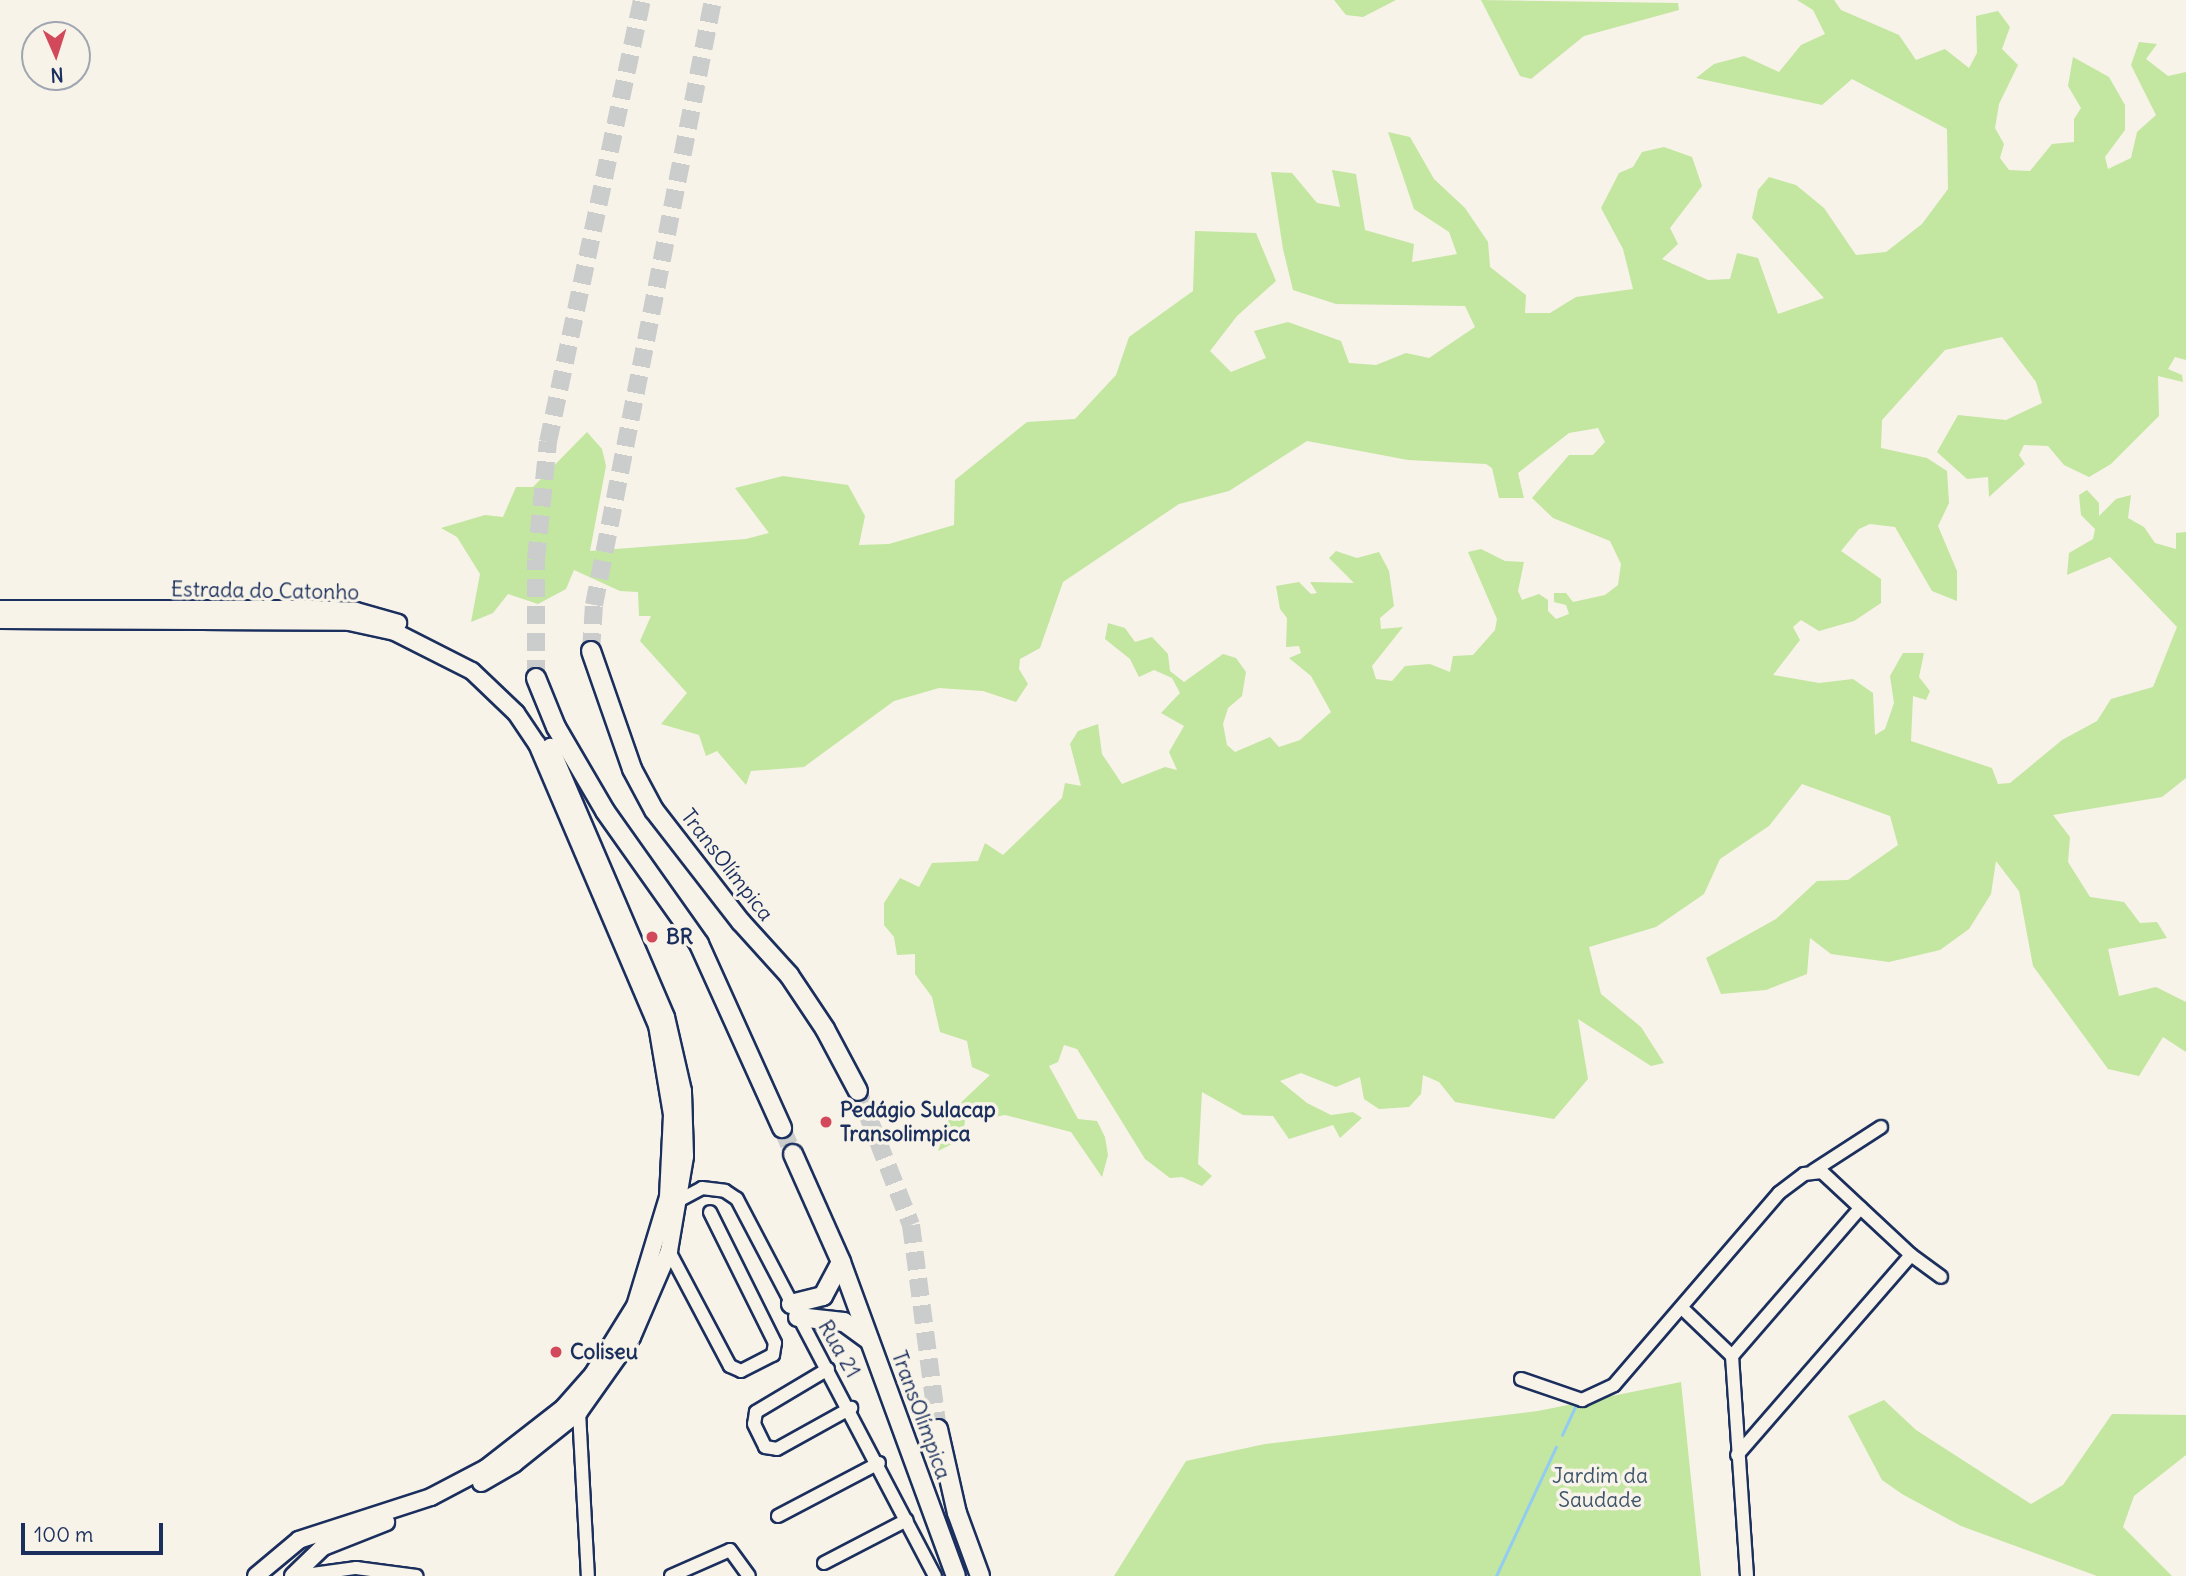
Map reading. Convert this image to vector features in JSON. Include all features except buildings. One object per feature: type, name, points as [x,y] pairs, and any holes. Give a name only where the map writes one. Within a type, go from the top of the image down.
[{"type":"highway","name":"TransOlímpica","points":[[591,651],[632,769],[654,810],[724,901],[789,975],[825,1029],[858,1091]]},
{"type":"highway","points":[[536,678],[556,727],[605,811],[699,944],[782,1128]]},
{"type":"highway","name":"TransOlímpica","points":[[793,1154],[841,1262],[956,1576]]},
{"type":"highway","points":[[795,1310],[823,1296],[841,1262]]},
{"type":"highway","points":[[795,1310],[844,1322],[870,1341]]},
{"type":"highway","name":"TransOlímpica","points":[[939,1429],[957,1513],[980,1576]]},
{"type":"main road","name":"Estrada do Catonho","points":[[0,609],[356,611],[437,639],[473,661],[503,684],[547,741],[649,972],[674,1074]]},
{"type":"main road","name":"Estrada do Catonho","points":[[0,620],[349,622],[395,632],[472,671],[516,712],[537,744],[642,987],[674,1074]]},
{"type":"main road","points":[[295,1576],[323,1547],[350,1533],[463,1493],[515,1463],[579,1412],[645,1313],[669,1251],[686,1134],[674,1074]]},
{"type":"main road","points":[[256,1576],[299,1539],[431,1497],[486,1468],[563,1408],[593,1374],[635,1306],[661,1228],[672,1147],[674,1074]]},
{"type":"street","points":[[1521,1379],[1582,1400],[1614,1385],[1779,1193],[1881,1127]]},
{"type":"street","points":[[1813,1171],[1829,1177],[1911,1255],[1941,1277]]},
{"type":"street","name":"Rua 21","points":[[678,1201],[702,1188],[725,1191],[748,1215],[795,1310],[851,1408],[932,1575]]},
{"type":"street","points":[[1732,1356],[1860,1208]]},
{"type":"street","points":[[669,1251],[730,1366],[741,1371],[773,1355],[775,1343],[710,1212]]},
{"type":"street","points":[[1737,1455],[1911,1255]]},
{"type":"street","points":[[1682,1308],[1732,1356],[1747,1576]]},
{"type":"street","points":[[828,1369],[756,1412],[754,1424],[765,1447],[776,1449],[851,1408]]},
{"type":"street","points":[[579,1412],[588,1576]]},
{"type":"street","points":[[778,1516],[878,1464]]},
{"type":"street","points":[[824,1563],[907,1520]]},
{"type":"street","points":[[671,1576],[730,1550],[749,1576]]},
{"type":"street","points":[[295,1576],[356,1568],[416,1576]]},
{"type":"green space","points":[[1334,0],[1396,0],[1363,17],[1346,15]]},
{"type":"green space","points":[[1481,0],[1678,3],[1679,10],[1584,36],[1531,79],[1520,76]]},
{"type":"green space","points":[[1797,0],[1834,0],[1841,10],[1899,35],[1916,60],[1945,49],[1969,68],[1977,53],[1976,16],[1998,11],[2010,27],[2002,49],[2018,65],[1999,104],[1995,128],[2004,144],[2000,158],[2009,170],[2030,171],[2052,144],[2074,142],[2074,119],[2081,108],[2068,86],[2073,57],[2109,77],[2125,105],[2125,130],[2105,157],[2108,169],[2131,158],[2137,132],[2156,115],[2131,65],[2139,42],[2157,44],[2146,59],[2168,76],[2186,72],[2186,360],[2175,357],[2168,369],[2182,375],[2183,382],[2158,376],[2159,416],[2111,464],[2089,477],[2064,465],[2048,446],[2024,445],[2019,455],[2025,464],[1989,497],[1988,477],[1967,479],[1937,452],[1958,415],[2006,420],[2042,403],[2036,382],[2002,337],[1945,350],[1882,420],[1881,448],[1927,458],[1947,471],[1949,503],[1938,526],[1957,571],[1957,601],[1932,591],[1895,527],[1870,524],[1859,529],[1841,551],[1881,579],[1881,603],[1854,621],[1819,631],[1801,620],[1793,627],[1800,640],[1773,675],[1819,683],[1853,679],[1873,693],[1875,735],[1885,729],[1894,703],[1890,676],[1903,653],[1924,653],[1919,677],[1930,691],[1926,700],[1913,696],[1911,741],[1992,768],[1998,784],[2010,783],[2062,740],[2097,721],[2111,699],[2153,687],[2177,627],[2110,557],[2067,575],[2069,553],[2093,539],[2095,529],[2081,515],[2079,495],[2087,490],[2099,503],[2099,516],[2116,499],[2131,495],[2128,518],[2144,527],[2155,543],[2176,549],[2176,533],[2186,532],[2186,778],[2162,797],[2053,815],[2070,837],[2068,862],[2090,897],[2124,902],[2140,923],[2157,922],[2167,938],[2108,949],[2119,996],[2156,987],[2186,1002],[2186,1052],[2163,1037],[2139,1076],[2108,1069],[2033,966],[2019,891],[1996,861],[1991,894],[1969,929],[1940,950],[1889,962],[1831,954],[1810,938],[1807,974],[1766,990],[1721,994],[1706,958],[1776,919],[1817,881],[1848,880],[1898,845],[1890,816],[1802,784],[1769,826],[1720,859],[1704,894],[1656,927],[1589,947],[1601,994],[1641,1027],[1664,1063],[1651,1066],[1578,1019],[1588,1079],[1554,1119],[1455,1102],[1439,1082],[1423,1075],[1421,1094],[1409,1107],[1379,1109],[1364,1099],[1360,1077],[1336,1087],[1301,1073],[1280,1081],[1307,1103],[1331,1115],[1353,1112],[1362,1118],[1340,1138],[1333,1125],[1289,1139],[1273,1116],[1243,1115],[1202,1092],[1198,1164],[1212,1176],[1202,1186],[1182,1177],[1170,1178],[1145,1159],[1077,1049],[1064,1045],[1058,1062],[1049,1066],[1078,1119],[1097,1121],[1105,1137],[1108,1155],[1102,1177],[1071,1132],[1005,1115],[979,1120],[966,1115],[962,1139],[938,1151],[951,1112],[990,1075],[972,1067],[967,1041],[940,1032],[932,997],[915,974],[915,954],[897,955],[894,937],[884,925],[884,903],[900,878],[919,887],[932,863],[978,861],[985,843],[1003,855],[1062,798],[1065,783],[1081,786],[1070,744],[1078,731],[1098,724],[1102,754],[1122,784],[1165,767],[1177,770],[1169,752],[1184,726],[1161,713],[1180,693],[1172,678],[1154,670],[1139,677],[1130,659],[1105,639],[1108,623],[1125,628],[1135,642],[1152,637],[1168,654],[1170,671],[1184,682],[1223,654],[1236,658],[1246,672],[1242,696],[1228,708],[1223,724],[1227,745],[1235,752],[1270,737],[1279,747],[1300,740],[1331,712],[1311,676],[1289,658],[1301,653],[1299,646],[1286,647],[1287,618],[1280,609],[1276,586],[1299,582],[1311,594],[1317,593],[1310,582],[1354,583],[1329,558],[1336,551],[1357,558],[1379,552],[1389,571],[1394,606],[1380,618],[1381,629],[1403,627],[1372,666],[1376,679],[1392,681],[1405,666],[1430,664],[1450,672],[1453,656],[1473,655],[1495,630],[1497,619],[1468,552],[1481,549],[1505,561],[1524,562],[1518,591],[1522,600],[1539,594],[1548,600],[1548,611],[1556,619],[1569,614],[1566,605],[1554,602],[1554,593],[1566,593],[1573,602],[1605,595],[1618,585],[1621,564],[1610,541],[1553,518],[1532,498],[1569,455],[1593,455],[1605,442],[1598,428],[1569,433],[1518,473],[1524,498],[1499,498],[1492,468],[1486,464],[1408,460],[1307,441],[1229,491],[1179,504],[1063,582],[1040,648],[1020,659],[1019,669],[1028,684],[1016,702],[983,691],[939,688],[894,701],[804,767],[751,771],[746,785],[717,751],[706,756],[699,735],[661,724],[687,693],[640,641],[651,616],[639,616],[638,592],[620,591],[574,570],[566,589],[538,604],[508,594],[493,613],[471,622],[480,574],[457,537],[441,528],[485,515],[503,517],[516,487],[533,487],[587,432],[602,449],[606,466],[590,551],[746,539],[769,533],[735,488],[783,476],[848,485],[865,516],[859,545],[889,544],[954,525],[955,480],[1027,422],[1075,419],[1116,375],[1129,337],[1193,291],[1195,231],[1256,233],[1276,281],[1237,316],[1210,351],[1231,372],[1266,358],[1254,331],[1288,322],[1341,341],[1349,363],[1376,365],[1406,353],[1429,358],[1475,327],[1465,306],[1336,304],[1293,290],[1283,249],[1271,172],[1292,173],[1317,203],[1340,207],[1332,170],[1356,174],[1365,230],[1414,244],[1412,262],[1457,254],[1449,232],[1414,209],[1388,132],[1410,137],[1434,179],[1465,208],[1488,242],[1490,267],[1526,295],[1525,313],[1550,313],[1576,297],[1633,289],[1623,249],[1601,208],[1619,173],[1633,167],[1642,152],[1664,147],[1692,157],[1702,186],[1670,228],[1678,244],[1662,259],[1708,280],[1730,279],[1737,253],[1758,258],[1778,314],[1824,298],[1752,218],[1758,190],[1769,177],[1796,185],[1824,208],[1856,255],[1886,252],[1922,224],[1948,189],[1947,129],[1852,79],[1822,105],[1696,78],[1714,64],[1744,56],[1779,72],[1801,45],[1825,34],[1813,10]]},
{"type":"green space","name":"Jardim da Saudade","points":[[1681,1382],[1701,1576],[1114,1576],[1186,1461],[1265,1444],[1538,1411]]},
{"type":"green space","points":[[1884,1400],[1916,1430],[2031,1504],[2063,1485],[2112,1414],[2186,1415],[2186,1455],[2134,1496],[2123,1527],[2172,1576],[2097,1576],[1961,1526],[1902,1494],[1882,1480],[1848,1416]]},
{"type":"waterway","points":[[1562,1435],[1577,1403]]},
{"type":"waterway","points":[[1496,1576],[1556,1447]]},
{"type":"tunnel","points":[[536,678],[536,560],[548,442],[642,0]]},
{"type":"tunnel","points":[[591,651],[594,605],[713,0]]},
{"type":"tunnel","points":[[858,1091],[911,1225],[938,1429]]},
{"type":"tunnel","points":[[782,1128],[793,1154]]},
{"type":"place","name":"BR","points":[[652,937]]},
{"type":"place","name":"Pedágio Sulacap Transolimpica","points":[[826,1122]]},
{"type":"place","name":"Coliseu","points":[[556,1352]]}]
